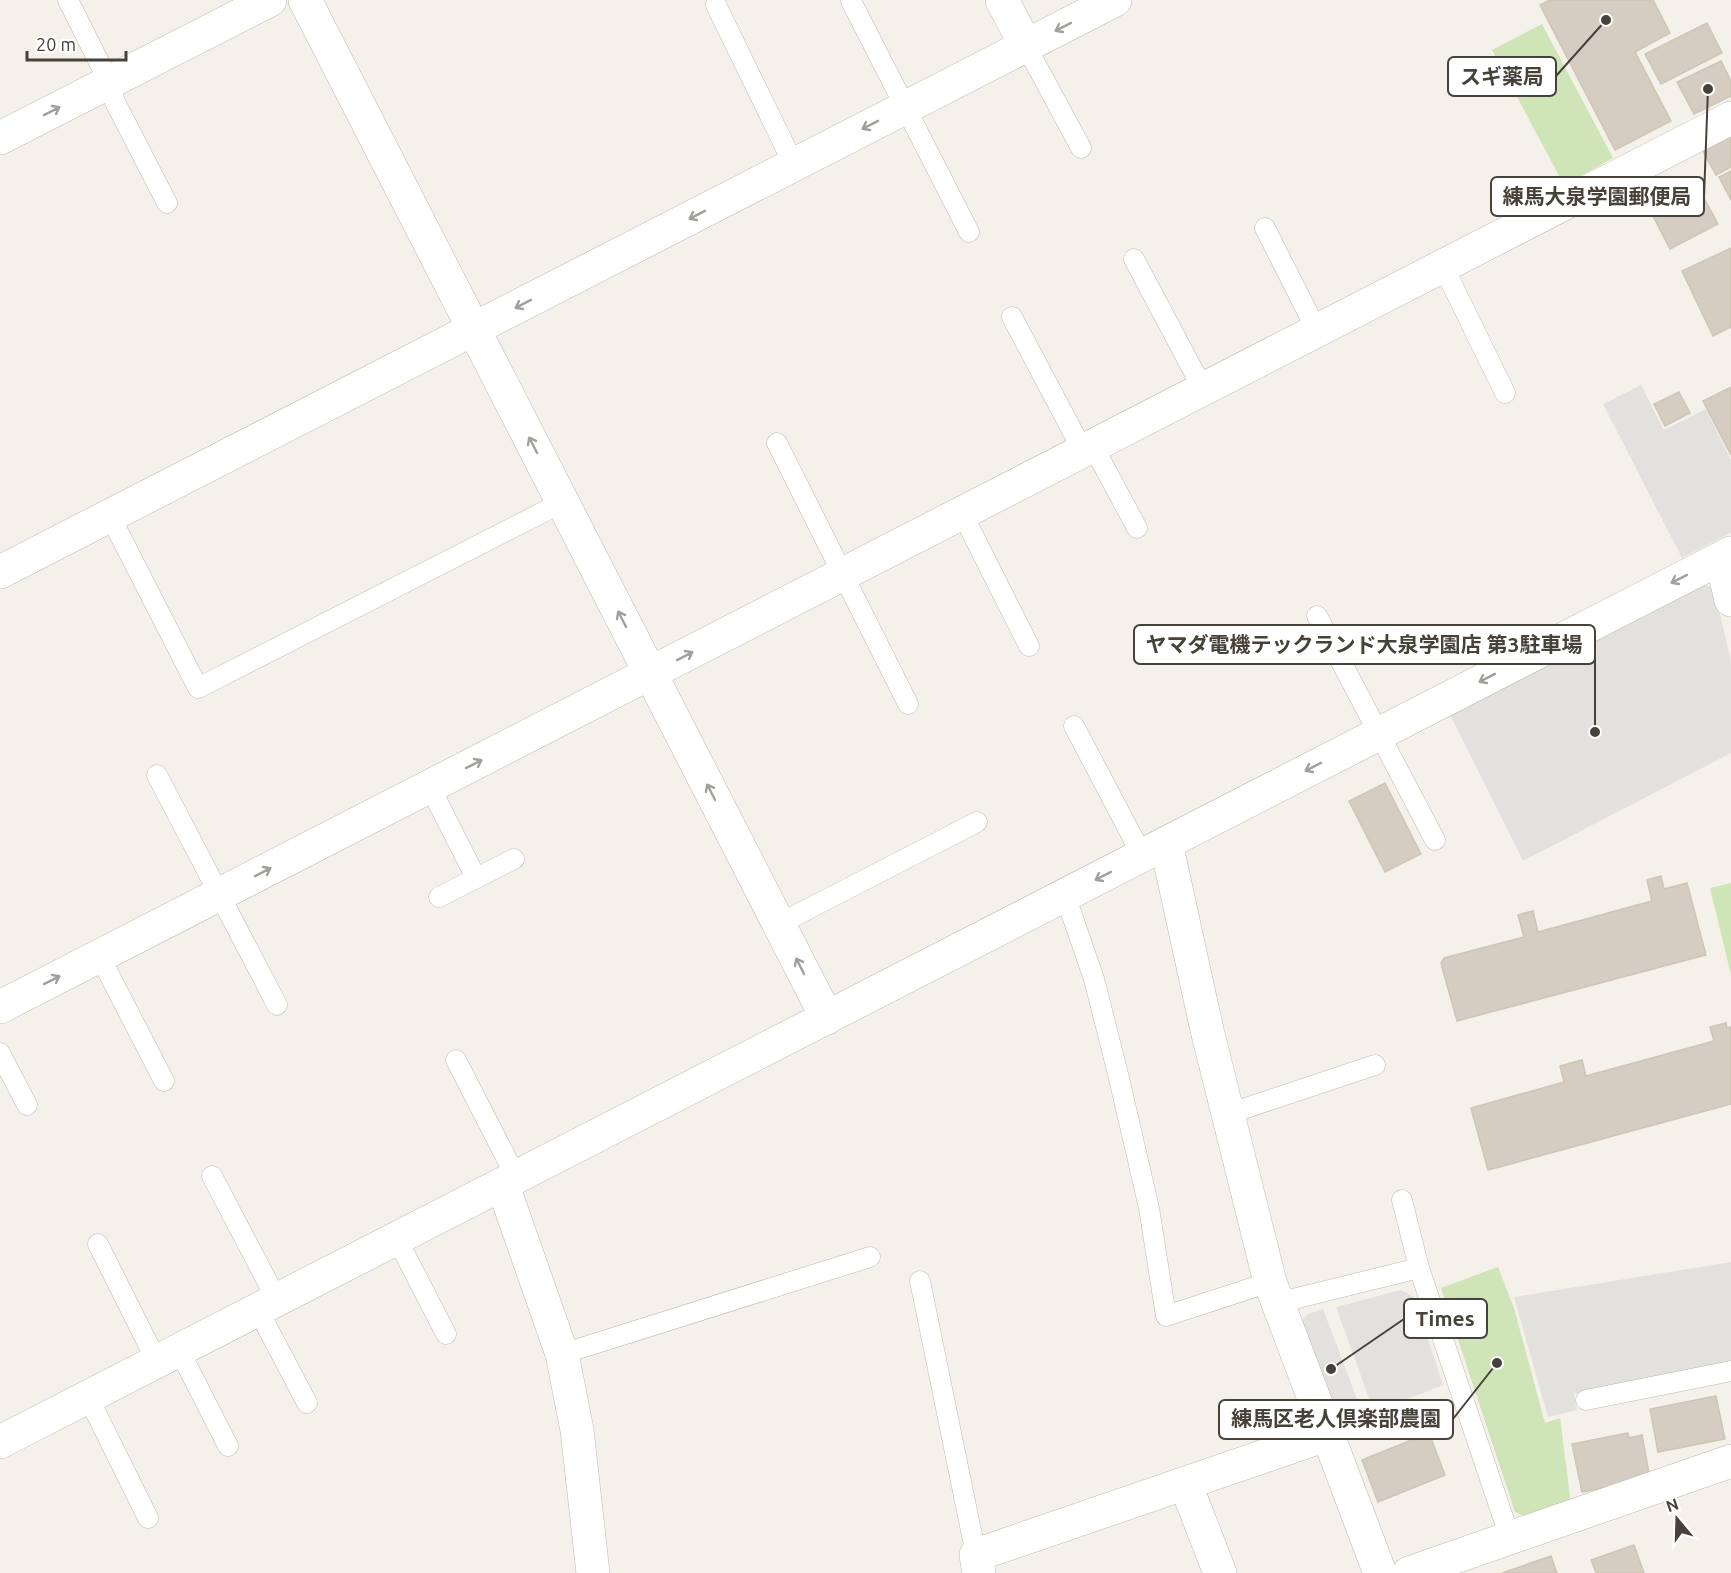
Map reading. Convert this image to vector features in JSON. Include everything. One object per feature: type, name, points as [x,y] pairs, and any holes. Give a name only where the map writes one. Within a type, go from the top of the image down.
[{"type":"street","points":[[0,138],[270,0]]},
{"type":"street","points":[[305,0],[827,1018]]},
{"type":"street","points":[[1002,0],[1026,46]]},
{"type":"street","points":[[0,572],[1115,0]]},
{"type":"street","points":[[0,1007],[1731,117]]},
{"type":"street","points":[[0,1442],[1726,555],[1731,600]]},
{"type":"street","points":[[1154,849],[1206,1030],[1274,1292],[1326,1435],[1380,1573]]},
{"type":"street","points":[[508,1181],[508,1200],[562,1354],[577,1430],[593,1573]]},
{"type":"street","points":[[977,1564],[1185,1483],[1326,1435]]},
{"type":"street","points":[[1409,1573],[1731,1461]]},
{"type":"street","points":[[1185,1483],[1220,1573]]},
{"type":"lane","points":[[68,0],[109,82],[115,102],[167,203]]},
{"type":"lane","points":[[851,2],[969,232]]},
{"type":"lane","points":[[716,5],[794,165]]},
{"type":"lane","points":[[1026,46],[1081,148]]},
{"type":"lane","points":[[1265,228],[1317,331]]},
{"type":"lane","points":[[1134,259],[1203,389]]},
{"type":"lane","points":[[1443,266],[1505,393]]},
{"type":"lane","points":[[1012,317],[1137,528]]},
{"type":"lane","points":[[777,443],[908,704]]},
{"type":"lane","points":[[110,516],[198,688],[563,502]]},
{"type":"lane","points":[[962,513],[1029,646]]},
{"type":"lane","points":[[1317,616],[1435,840]]},
{"type":"lane","points":[[1074,726],[1154,849]]},
{"type":"lane","points":[[157,775],[277,1005]]},
{"type":"lane","points":[[430,787],[476,878]]},
{"type":"lane","points":[[779,924],[977,822]]},
{"type":"lane","points":[[439,897],[514,859]]},
{"type":"lane","points":[[1065,895],[1094,979],[1118,1074],[1149,1208],[1166,1317],[1274,1292],[1419,1268]]},
{"type":"lane","points":[[99,956],[164,1082]]},
{"type":"lane","points":[[0,1053],[27,1105]]},
{"type":"lane","points":[[456,1060],[508,1181]]},
{"type":"lane","points":[[1228,1114],[1375,1065]]},
{"type":"lane","points":[[212,1176],[268,1305],[307,1403]]},
{"type":"lane","points":[[1402,1200],[1419,1268],[1510,1538]]},
{"type":"lane","points":[[397,1239],[446,1334]]},
{"type":"lane","points":[[98,1244],[228,1446]]},
{"type":"lane","points":[[562,1354],[870,1257]]},
{"type":"lane","points":[[920,1281],[977,1564]]},
{"type":"lane","points":[[1586,1400],[1731,1371]]},
{"type":"lane","points":[[88,1397],[148,1518]]},
{"type":"green space","points":[[1542,24],[1613,158],[1564,185],[1492,50]]},
{"type":"green space","points":[[1731,883],[1731,975],[1710,888]]},
{"type":"green space","points":[[1498,1267],[1514,1308],[1545,1423],[1560,1418],[1571,1504],[1529,1518],[1515,1512],[1441,1288]]},
{"type":"shaded area","points":[[1641,385],[1664,430],[1706,409],[1731,460],[1731,533],[1682,558],[1603,404]]},
{"type":"shaded area","points":[[1698,581],[1714,589],[1731,661],[1731,753],[1523,861],[1448,711]]},
{"type":"shaded area","points":[[1731,1262],[1731,1363],[1574,1394],[1577,1410],[1548,1417],[1514,1297]]},
{"type":"shaded area","points":[[1401,1290],[1414,1297],[1443,1385],[1374,1412],[1336,1307]]},
{"type":"shaded area","points":[[1323,1309],[1363,1415],[1337,1423],[1299,1324],[1308,1314]]},
{"type":"building","points":[[1550,0],[1653,0],[1670,33],[1635,52],[1671,121],[1615,150],[1540,5]]},
{"type":"building","points":[[1707,23],[1722,53],[1661,84],[1645,54]]},
{"type":"building","points":[[1721,61],[1731,81],[1731,96],[1694,114],[1677,82]]},
{"type":"building","points":[[1731,136],[1731,167],[1716,175],[1703,151]]},
{"type":"building","points":[[1731,171],[1731,200],[1719,177]]},
{"type":"building","points":[[1699,189],[1718,224],[1670,249],[1652,214]]},
{"type":"building","points":[[1731,248],[1731,327],[1713,336],[1682,271]]},
{"type":"building","points":[[1731,387],[1731,455],[1703,401]]},
{"type":"building","points":[[1679,392],[1690,413],[1665,426],[1654,404]]},
{"type":"building","points":[[1385,783],[1421,854],[1385,872],[1349,801]]},
{"type":"building","points":[[1661,876],[1664,889],[1687,883],[1706,955],[1457,1021],[1441,963],[1444,958],[1524,937],[1518,915],[1533,911],[1538,932],[1652,901],[1647,880]]},
{"type":"building","points":[[1726,1023],[1727,1028],[1731,1027],[1731,1104],[1488,1170],[1471,1108],[1564,1082],[1560,1066],[1582,1060],[1586,1076],[1714,1041],[1710,1027]]},
{"type":"building","points":[[1716,1396],[1725,1439],[1658,1452],[1650,1409]]},
{"type":"building","points":[[1429,1433],[1445,1475],[1378,1502],[1362,1460]]},
{"type":"building","points":[[1628,1433],[1629,1438],[1642,1435],[1650,1479],[1582,1492],[1572,1444]]},
{"type":"building","points":[[1634,1545],[1644,1573],[1596,1573],[1591,1560]]},
{"type":"building","points":[[1551,1556],[1557,1573],[1502,1573]]},
{"type":"place","name":"スギ薬局","points":[[1606,20]]},
{"type":"place","name":"練馬大泉学園郵便局","points":[[1708,89]]},
{"type":"place","name":"ヤマダ電機テックランド大泉学園店 第3駐車場","points":[[1595,732]]},
{"type":"place","name":"練馬区老人倶楽部農園","points":[[1497,1363]]},
{"type":"place","name":"Times","points":[[1331,1369]]}]
